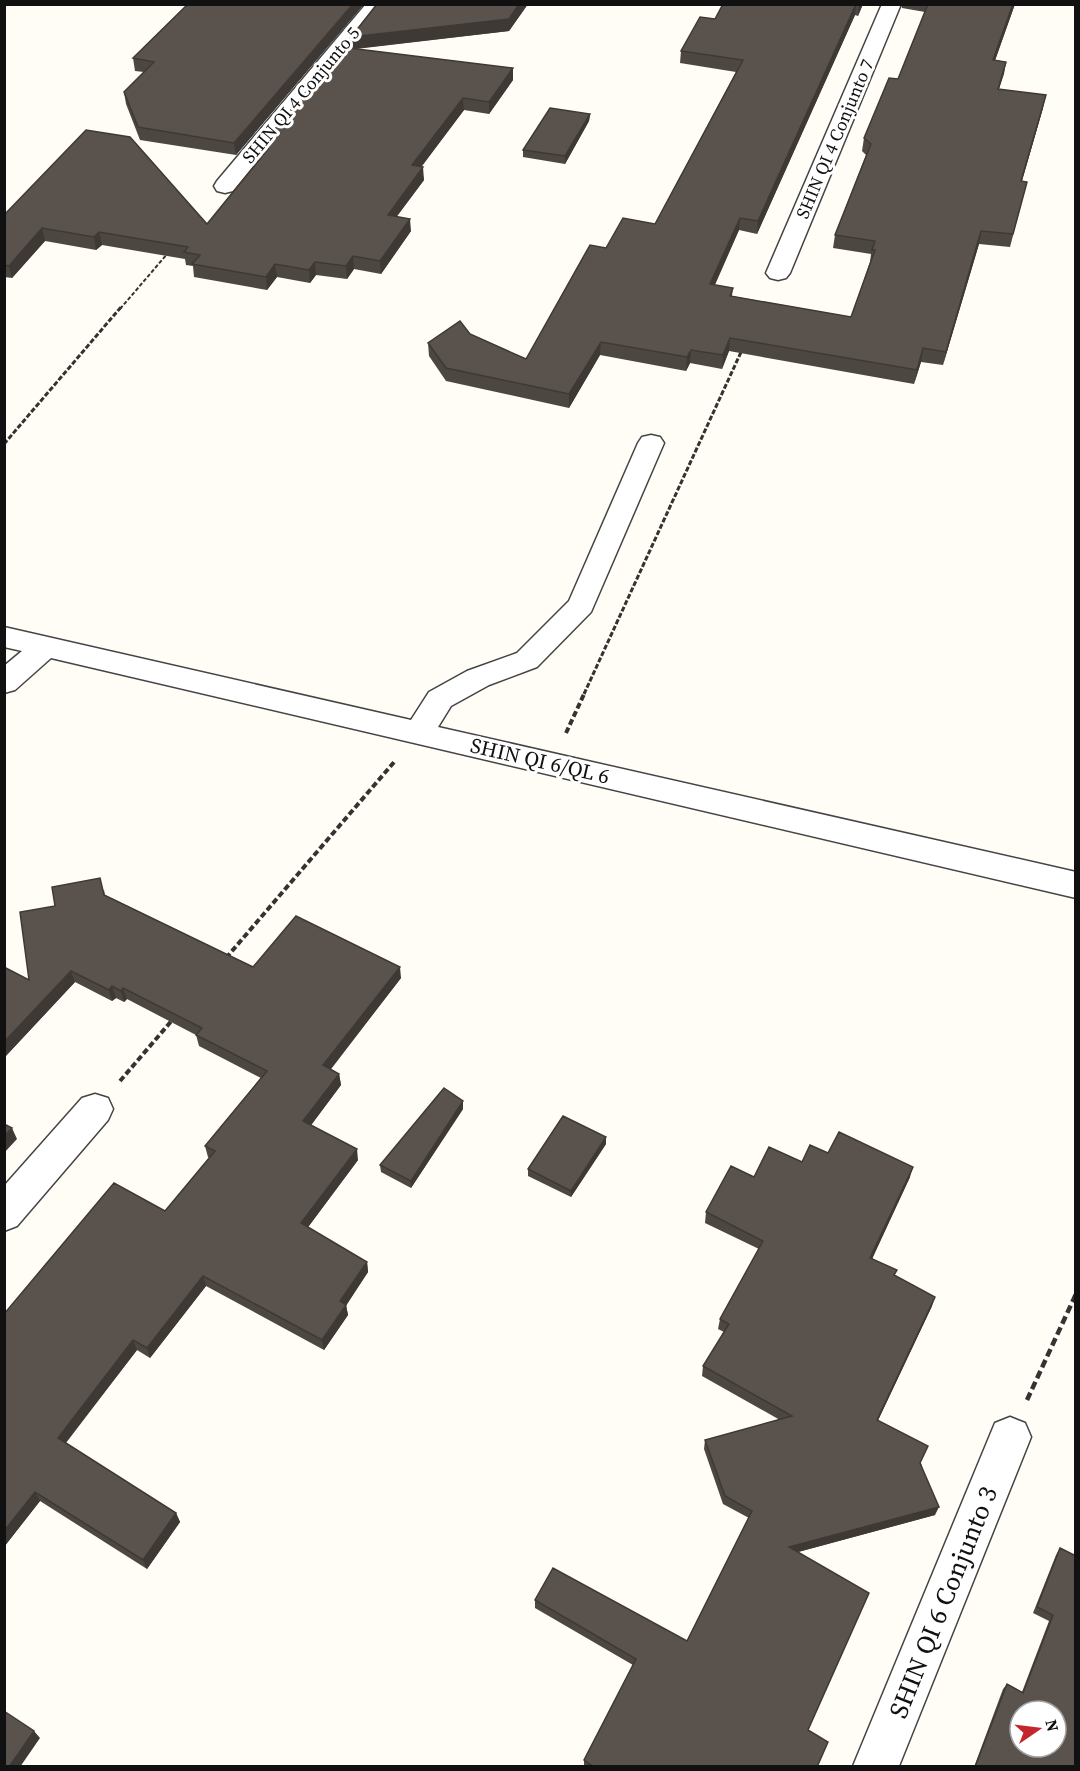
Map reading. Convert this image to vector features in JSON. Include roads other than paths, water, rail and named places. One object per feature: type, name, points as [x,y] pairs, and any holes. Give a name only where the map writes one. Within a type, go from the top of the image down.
[{"type":"street","name":"SHIN QI 4 Conjunto 5","points":[[225,186],[377,4]]},
{"type":"street","name":"SHIN QI 4 Conjunto 7","points":[[778,273],[892,4]]},
{"type":"street","points":[[419,733],[440,699],[477,678],[526,660],[550,639],[581,605],[651,443]]},
{"type":"street","name":"SHIN QI 6/QL 6","points":[[4,637],[1076,885]]},
{"type":"street","points":[[4,683],[45,647]]},
{"type":"street","points":[[4,1214],[95,1109]]},
{"type":"street","name":"SHIN QI 6 Conjunto 3","points":[[876,1767],[1010,1437]]}]
